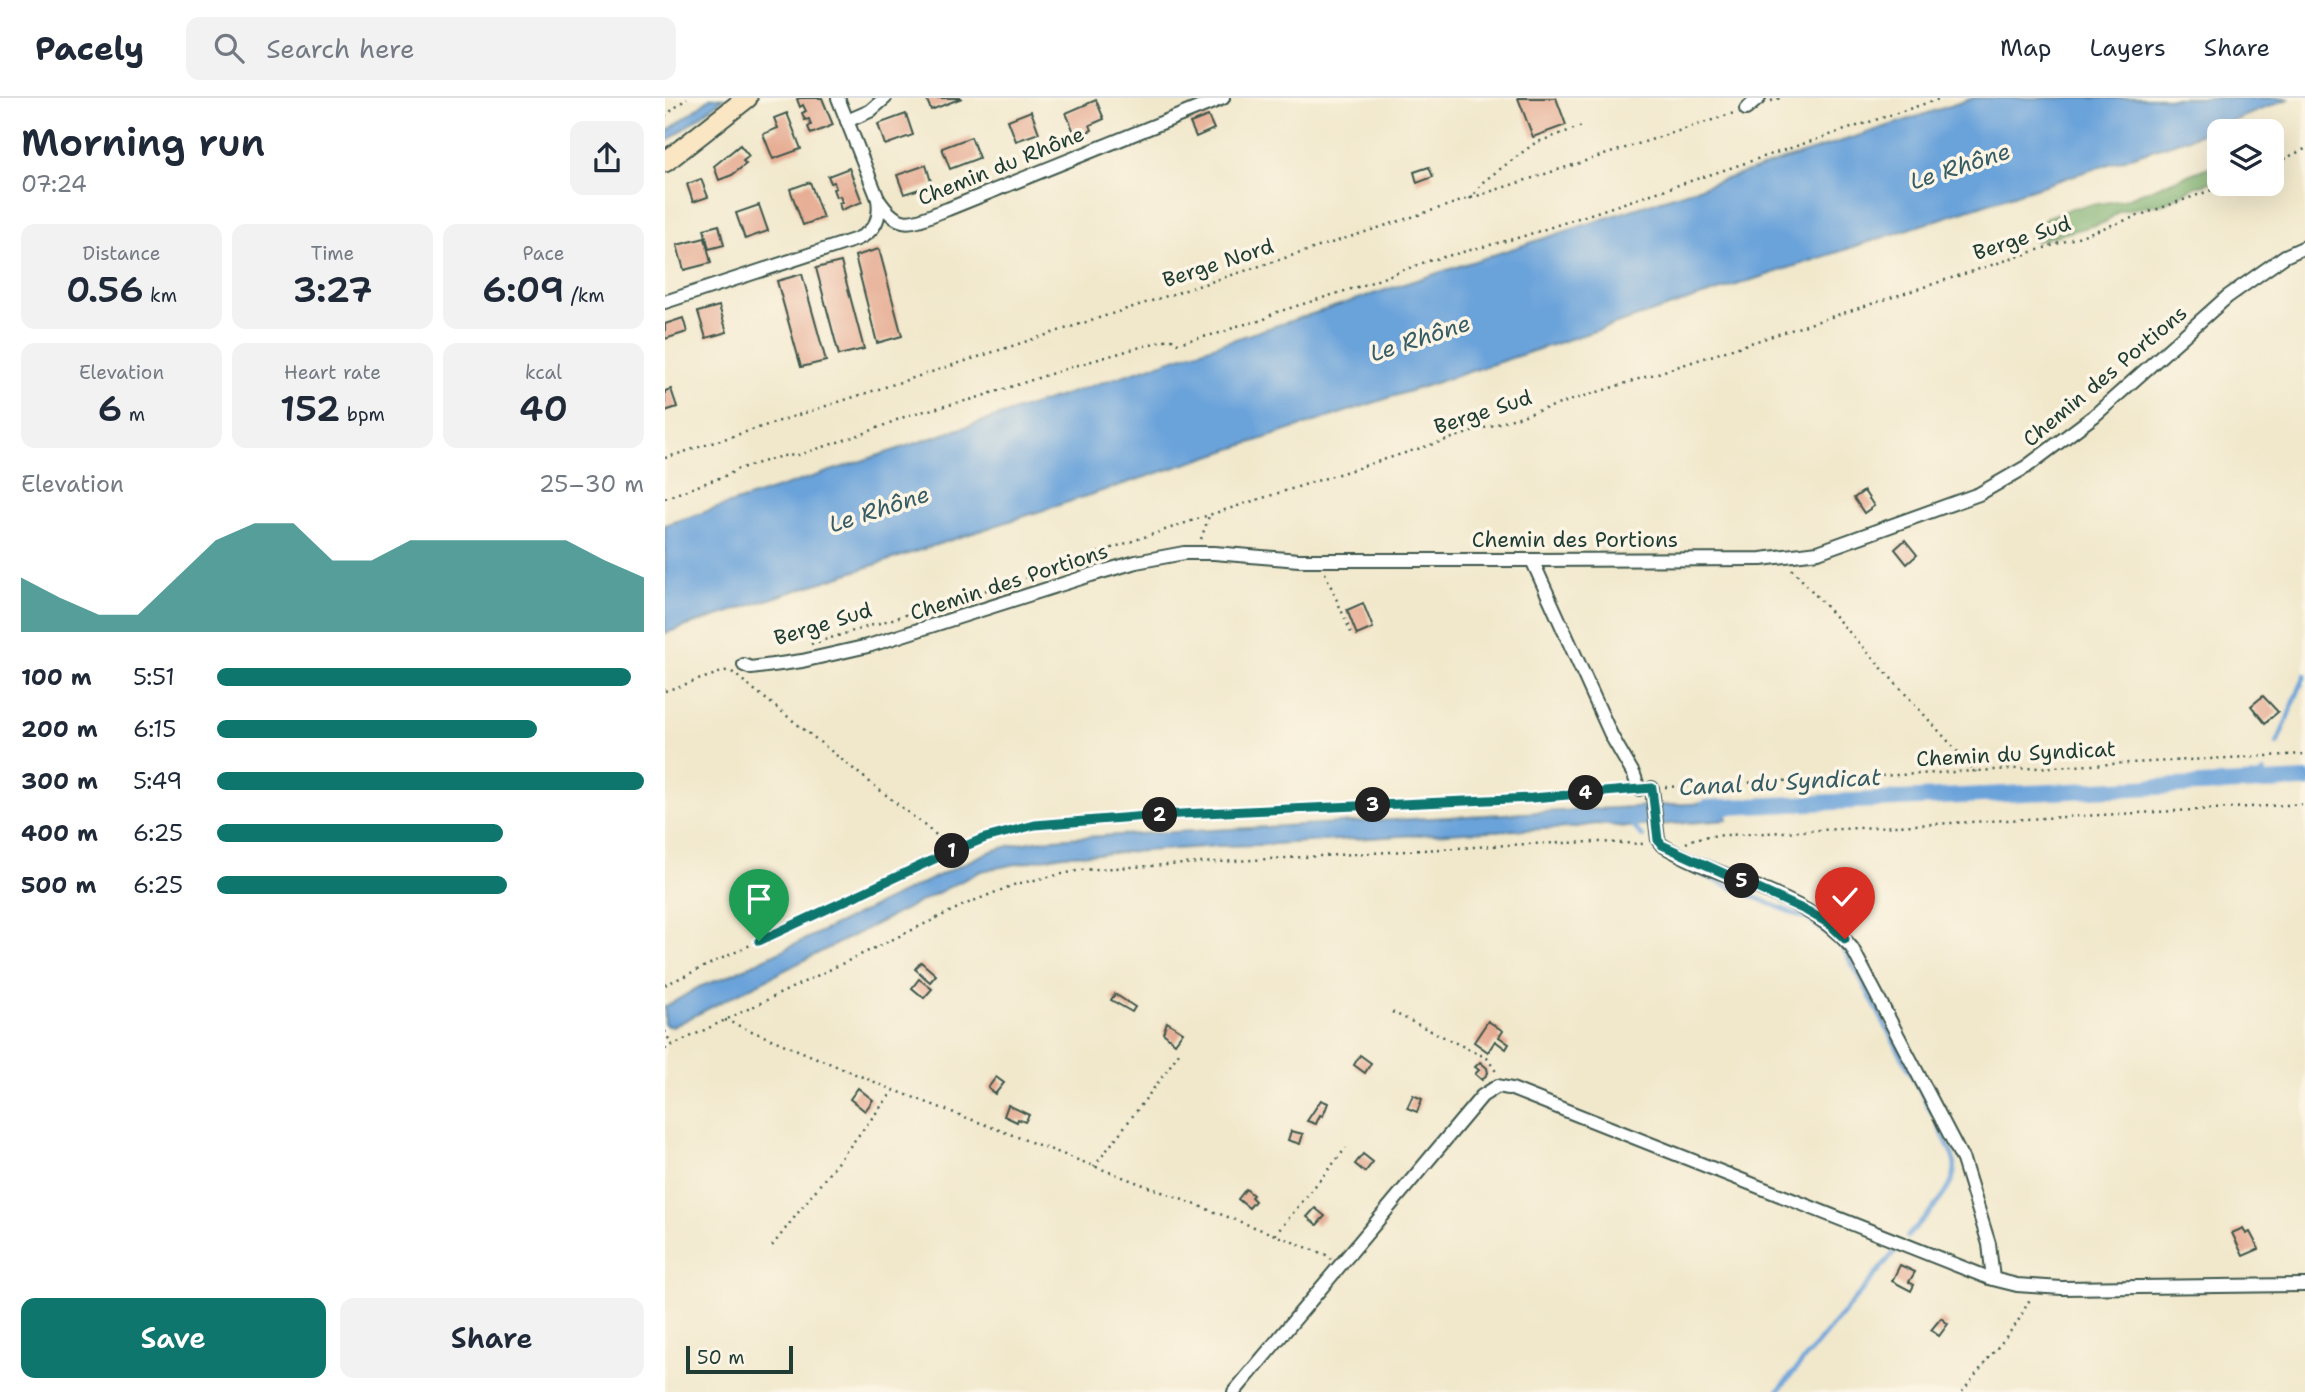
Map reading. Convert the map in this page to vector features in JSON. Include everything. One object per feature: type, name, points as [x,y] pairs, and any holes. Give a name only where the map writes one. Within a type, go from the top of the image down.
[{"type":"main road","points":[[665,162],[747,98]]},
{"type":"street","points":[[665,302],[857,239],[868,233],[879,216],[878,199],[838,98]]},
{"type":"street","points":[[847,121],[870,111],[885,98]]},
{"type":"street","name":"Chemin du Rhône","points":[[878,199],[896,220],[913,221],[949,209],[1223,98]]},
{"type":"street","points":[[1746,109],[1759,98]]},
{"type":"street","name":"Chemin des Portions","points":[[744,664],[751,668],[802,662],[858,649],[1125,566],[1196,552],[1320,560],[1532,560],[1781,558],[1818,552],[1952,505],[2001,482],[2058,445],[2094,416],[2227,297],[2285,256],[2305,247]]},
{"type":"street","points":[[1532,560],[1612,737],[1634,775],[1648,790],[1658,840],[1662,845],[1807,911],[1836,931],[1851,948],[1963,1160],[1989,1244],[1993,1279]]},
{"type":"street","points":[[1234,1392],[1482,1096],[1499,1086],[1993,1279],[2035,1287],[2305,1285]]},
{"type":"path","points":[[665,116],[687,98]]},
{"type":"path","name":"Berge Nord","points":[[665,458],[1780,98]]},
{"type":"path","points":[[665,498],[735,470],[782,456],[799,455],[909,415],[973,399],[1165,340],[1172,339],[1177,343],[1263,320],[1274,313],[1428,261],[1521,237],[1942,98]]},
{"type":"path","points":[[1470,199],[1484,181],[1535,144],[1582,126]]},
{"type":"path","points":[[2284,159],[2305,149]]},
{"type":"path","name":"Berge Sud","points":[[808,645],[1000,586],[1209,515],[2069,240],[2207,192]]},
{"type":"path","points":[[1196,552],[1209,515]]},
{"type":"path","points":[[1781,558],[1976,772]]},
{"type":"path","points":[[1320,560],[1353,637]]},
{"type":"path","points":[[665,691],[744,664]]},
{"type":"path","points":[[730,669],[734,676],[955,850]]},
{"type":"path","name":"Chemin du Syndicat","points":[[665,985],[955,850],[1016,828],[1132,817],[1508,799],[2305,754]]},
{"type":"path","points":[[1677,853],[1693,839],[1710,836],[2305,804]]},
{"type":"path","points":[[665,1049],[966,904],[1016,884],[1081,870],[1537,844],[1598,842],[1640,845],[1658,840]]},
{"type":"path","points":[[1392,1012],[1487,1058],[1495,1066],[1499,1086]]},
{"type":"path","points":[[725,1020],[894,1090],[1326,1255],[1339,1267]]},
{"type":"path","points":[[665,1031],[671,1046]]},
{"type":"path","points":[[1094,1167],[1179,1053]]},
{"type":"path","points":[[772,1246],[894,1090]]},
{"type":"path","points":[[1275,1235],[1346,1148]]},
{"type":"path","points":[[1962,1392],[2017,1323],[2027,1308],[2035,1287]]},
{"type":"green space","points":[[2207,168],[2207,183],[2164,203],[2119,211],[2106,222],[2037,241],[2032,239],[2031,232],[2048,217],[2072,208],[2123,200]]},
{"type":"water","points":[[710,98],[724,98],[665,143],[665,133]]},
{"type":"water","name":"Le Rhône","points":[[1974,98],[2291,98],[2237,119],[2207,119],[2207,131],[2189,138],[665,633],[665,525]]},
{"type":"water","name":"Canal du Syndicat","points":[[1725,802],[1727,820],[1628,827],[1596,824],[1570,828],[1063,855],[981,871],[672,1027],[665,1025],[665,1007],[699,987],[728,976],[984,854],[1017,844],[1068,838]]},
{"type":"building","points":[[822,98],[833,125],[811,134],[809,119],[805,120],[802,113],[806,111],[803,105],[800,107],[797,99]]},
{"type":"building","points":[[926,98],[962,98],[931,110]]},
{"type":"building","points":[[1518,98],[1556,98],[1566,125],[1533,137]]},
{"type":"building","points":[[1096,100],[1104,119],[1090,125],[1092,130],[1076,137],[1066,113]]},
{"type":"building","points":[[1031,111],[1039,133],[1016,141],[1008,120]]},
{"type":"building","points":[[787,113],[801,149],[773,159],[763,134],[778,128],[774,118]]},
{"type":"building","points":[[906,114],[913,135],[885,145],[878,124]]},
{"type":"building","points":[[1208,116],[1214,129],[1196,137],[1190,123]]},
{"type":"building","points":[[971,137],[979,158],[950,169],[942,148]]},
{"type":"building","points":[[740,145],[749,156],[743,161],[746,164],[732,175],[719,180],[714,166]]},
{"type":"building","points":[[926,165],[932,185],[904,194],[897,175]]},
{"type":"building","points":[[1429,167],[1433,177],[1417,183],[1414,172]]},
{"type":"building","points":[[849,168],[862,202],[841,210],[840,196],[836,197],[834,182],[831,183],[828,176]]},
{"type":"building","points":[[701,179],[708,197],[693,202],[687,184]]},
{"type":"building","points":[[810,182],[823,218],[803,225],[790,189]]},
{"type":"building","points":[[759,205],[768,231],[745,239],[736,213]]},
{"type":"building","points":[[719,225],[724,245],[709,249],[704,229]]},
{"type":"building","points":[[705,238],[711,263],[684,270],[677,245]]},
{"type":"building","points":[[879,249],[902,336],[877,343],[855,256]]},
{"type":"building","points":[[841,262],[864,349],[839,355],[816,268]]},
{"type":"building","points":[[802,274],[826,361],[801,367],[777,281]]},
{"type":"building","points":[[719,306],[727,332],[706,338],[698,312]]},
{"type":"building","points":[[683,318],[687,332],[665,339],[665,324]]},
{"type":"building","points":[[671,389],[677,407],[665,411],[665,391]]},
{"type":"building","points":[[1864,491],[1874,506],[1864,513],[1854,498]]},
{"type":"building","points":[[1905,540],[1917,555],[1907,564],[1895,549]]},
{"type":"building","points":[[1363,603],[1373,628],[1357,635],[1347,610]]},
{"type":"building","points":[[2263,696],[2278,712],[2265,723],[2251,706]]},
{"type":"building","points":[[921,962],[936,975],[930,982],[915,969]]},
{"type":"building","points":[[919,979],[932,989],[924,998],[912,988]]},
{"type":"building","points":[[1115,994],[1135,1007],[1132,1012],[1111,1000]]},
{"type":"building","points":[[1488,1021],[1503,1031],[1499,1037],[1509,1044],[1506,1049],[1495,1041],[1488,1052],[1474,1042]]},
{"type":"building","points":[[1167,1022],[1183,1032],[1175,1043],[1163,1033]]},
{"type":"building","points":[[1360,1055],[1371,1063],[1365,1073],[1354,1065]]},
{"type":"building","points":[[1480,1062],[1487,1068],[1488,1073],[1482,1080],[1475,1074],[1479,1070],[1475,1067]]},
{"type":"building","points":[[996,1077],[1004,1083],[995,1094],[988,1088]]},
{"type":"building","points":[[858,1088],[873,1100],[865,1111],[850,1099]]},
{"type":"building","points":[[1413,1095],[1422,1099],[1417,1112],[1407,1108]]},
{"type":"building","points":[[1321,1100],[1328,1103],[1323,1116],[1320,1115],[1316,1124],[1307,1121]]},
{"type":"building","points":[[1008,1105],[1029,1115],[1025,1122],[1018,1119],[1017,1122],[1004,1116]]},
{"type":"building","points":[[1291,1131],[1303,1134],[1300,1144],[1288,1140]]},
{"type":"building","points":[[1363,1154],[1373,1162],[1365,1172],[1355,1164]]},
{"type":"building","points":[[1246,1189],[1255,1201],[1249,1208],[1238,1199]]},
{"type":"building","points":[[1315,1208],[1325,1216],[1317,1225],[1307,1217]]},
{"type":"building","points":[[2243,1228],[2246,1234],[2250,1232],[2259,1249],[2243,1256],[2232,1233]]},
{"type":"building","points":[[1900,1265],[1915,1272],[1909,1282],[1914,1285],[1911,1291],[1892,1281]]},
{"type":"building","points":[[1941,1318],[1948,1324],[1939,1336],[1931,1330]]},
{"type":"waterway","points":[[2277,744],[2305,675]]},
{"type":"waterway","points":[[2257,782],[2264,772]]},
{"type":"waterway","name":"Canal du Syndicat","points":[[1706,808],[2305,780]]},
{"type":"waterway","points":[[1630,823],[1643,837]]},
{"type":"waterway","points":[[1683,867],[1809,920],[1834,939],[1844,950],[1859,976],[1933,1115]]},
{"type":"waterway","points":[[1907,1237],[1939,1202],[1955,1171],[1951,1152],[1938,1126]]},
{"type":"waterway","points":[[1777,1392],[1896,1250]]},
{"type":"route","points":[[759,941],[941,856],[1016,828],[1105,818],[1532,798],[1652,788],[1658,840],[1662,845],[1782,898],[1828,923],[1845,939]]}]
